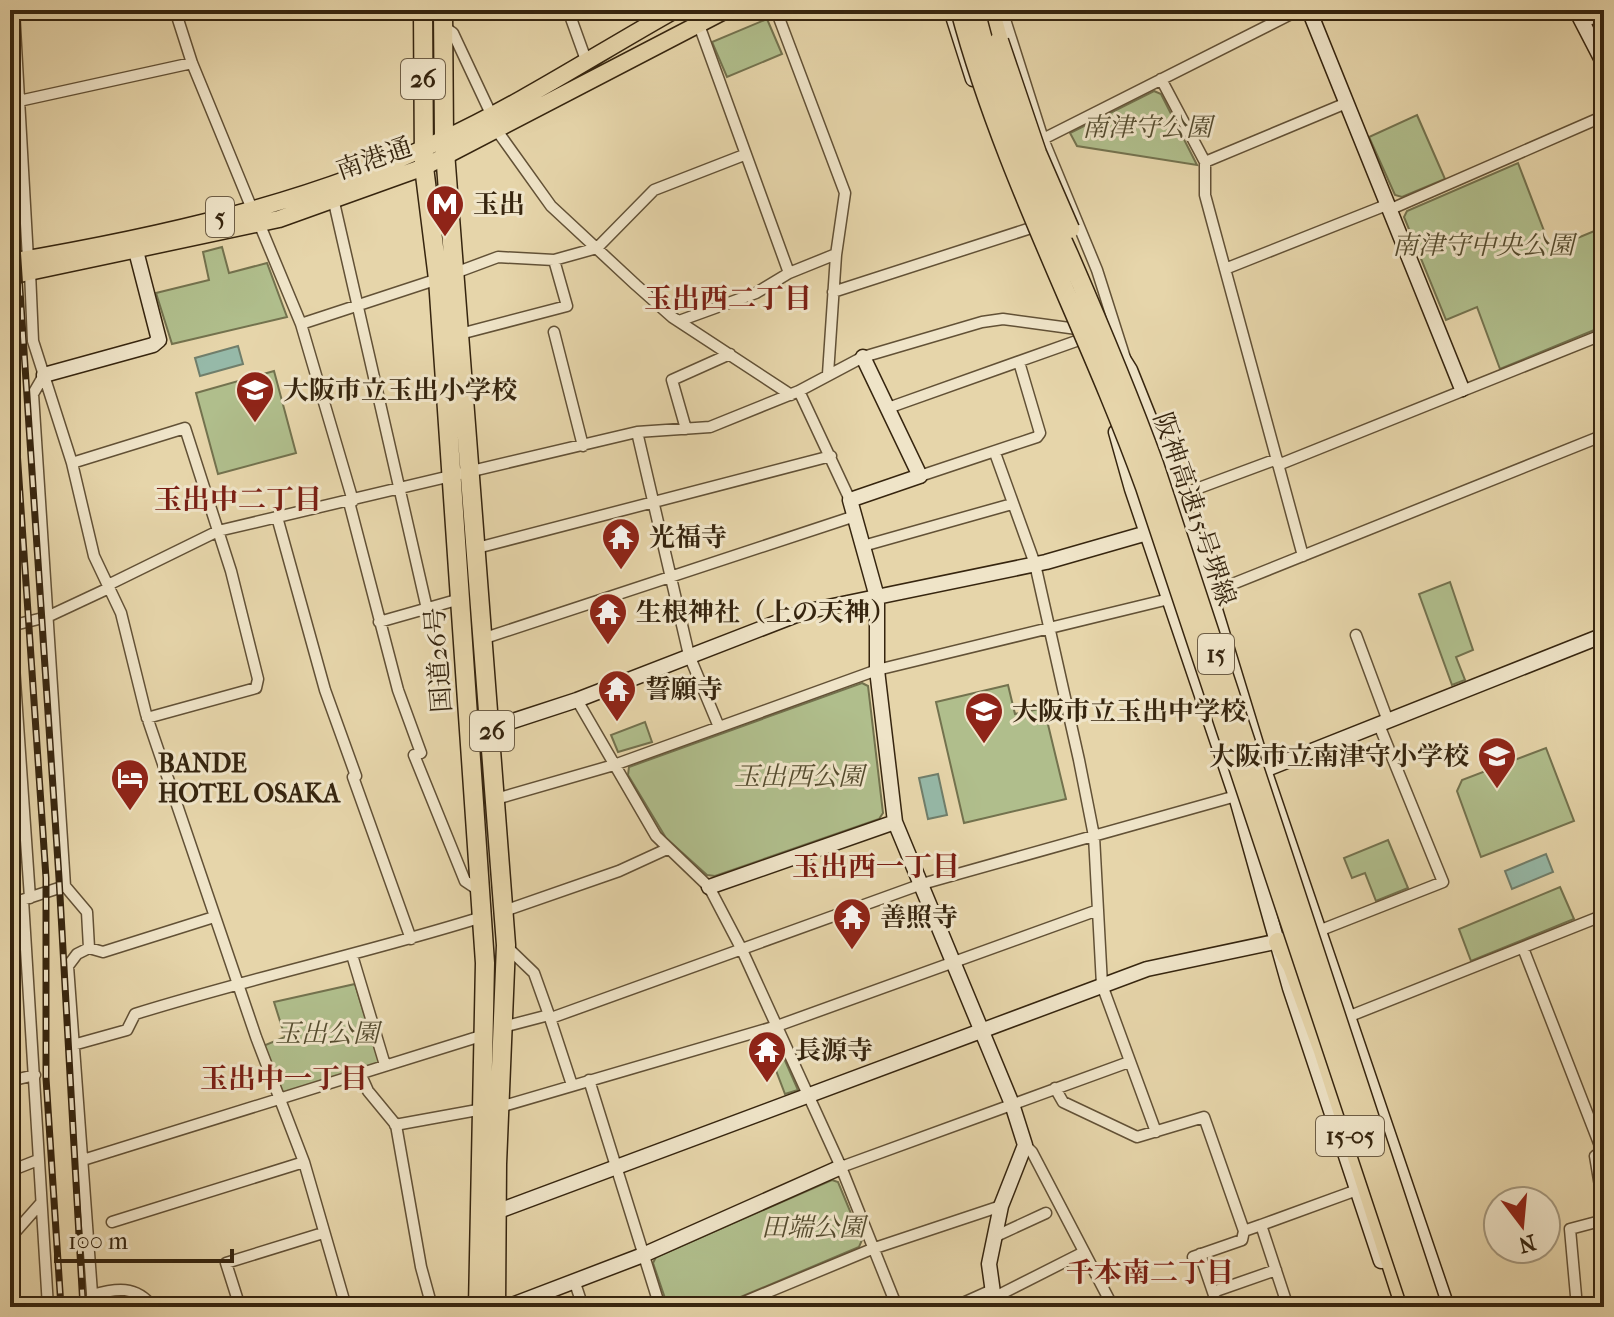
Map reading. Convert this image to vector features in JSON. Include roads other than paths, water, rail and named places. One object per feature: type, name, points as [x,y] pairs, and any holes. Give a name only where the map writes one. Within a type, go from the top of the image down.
[{"type":"highway","name":"国道26号","points":[[423,10],[423,158],[460,334],[506,945],[503,1027],[491,1108],[478,1307]]},
{"type":"highway","name":"阪神高速15号堺線","points":[[960,10],[1000,135],[1105,383],[1145,487],[1418,1307]]},
{"type":"highway","name":"阪神高速15号堺線","points":[[975,10],[1011,121],[1113,358],[1154,464],[1432,1307]]},
{"type":"highway","name":"15","points":[[990,10],[1037,153],[1122,353],[1154,464]]},
{"type":"highway","name":"国道26号","points":[[443,18],[451,478],[485,963],[484,1035],[496,1212],[496,1307]]},
{"type":"highway","name":"15-05","points":[[1278,942],[1292,966],[1405,1307]]},
{"type":"main road","name":"南港通","points":[[445,148],[491,114],[675,10]]},
{"type":"main road","name":"南港通","points":[[10,276],[29,265],[137,238],[333,198],[445,148],[498,132],[726,10]]},
{"type":"main road","name":"南港通","points":[[10,262],[29,265],[136,251],[255,216],[423,158]]},
{"type":"street","points":[[14,10],[33,341],[72,463],[94,556],[121,613],[147,718],[214,917],[304,1162],[346,1307]]},
{"type":"street","points":[[175,10],[192,63],[301,324],[351,501],[379,622],[418,754],[465,881],[480,891]]},
{"type":"street","points":[[568,10],[586,60]]},
{"type":"street","points":[[776,10],[845,193],[836,254],[828,374]]},
{"type":"street","points":[[951,10],[965,60],[1031,228],[1079,334],[1148,532],[1236,796],[1278,942],[1396,1307]]},
{"type":"street","points":[[982,10],[1015,113],[1112,341],[1125,359],[1180,495],[1264,770],[1447,1307]]},
{"type":"street","points":[[1002,10],[1043,139],[1097,270],[1124,345],[1125,359]]},
{"type":"street","points":[[1043,139],[1299,10]]},
{"type":"street","points":[[1309,10],[1344,104],[1390,207],[1462,389]]},
{"type":"street","points":[[1604,12],[1579,17],[1604,64]]},
{"type":"street","points":[[443,18],[491,114]]},
{"type":"street","points":[[699,25],[789,273]]},
{"type":"street","points":[[19,101],[192,63]]},
{"type":"street","points":[[1161,79],[1205,162],[1205,195],[1303,556]]},
{"type":"street","points":[[1205,162],[1344,104]]},
{"type":"street","points":[[1225,269],[1390,207],[1604,116]]},
{"type":"street","points":[[498,132],[551,206],[679,321],[795,393],[831,456],[850,500],[877,597],[877,670],[895,822],[1012,1104],[1025,1145],[1113,1307]]},
{"type":"street","points":[[301,324],[498,257],[554,260],[597,248],[654,190],[744,155]]},
{"type":"street","points":[[333,198],[427,609]]},
{"type":"street","points":[[833,292],[1031,228]]},
{"type":"street","points":[[89,948],[87,912],[65,886],[33,394],[44,375],[153,345],[159,340],[136,251]]},
{"type":"street","points":[[679,321],[756,293],[789,273],[836,254]]},
{"type":"street","points":[[460,334],[567,306],[554,260]]},
{"type":"street","points":[[11,626],[47,617],[218,531],[471,474],[637,432],[710,427],[795,393],[863,357],[982,322],[1003,319],[1079,334]]},
{"type":"street","points":[[554,332],[583,446]]},
{"type":"street","points":[[888,408],[1019,362],[1079,334]]},
{"type":"street","points":[[1180,495],[1277,462],[1604,334]]},
{"type":"street","points":[[686,429],[672,380],[730,354]]},
{"type":"street","points":[[863,357],[920,476]]},
{"type":"street","points":[[850,500],[995,453],[1040,433],[1019,362]]},
{"type":"street","points":[[72,463],[185,428],[218,531],[258,679],[256,688],[147,718]]},
{"type":"street","points":[[637,432],[689,655],[719,727]]},
{"type":"street","points":[[1210,593],[1604,435]]},
{"type":"street","points":[[995,453],[1035,564],[1094,836],[1102,985],[1156,1132]]},
{"type":"street","points":[[477,548],[831,456]]},
{"type":"street","points":[[863,546],[1012,504]]},
{"type":"street","points":[[485,638],[855,516]]},
{"type":"street","points":[[277,517],[325,690],[411,939]]},
{"type":"street","points":[[470,734],[577,700],[804,612],[1035,564],[1188,522]]},
{"type":"street","points":[[379,622],[460,599]]},
{"type":"street","points":[[496,799],[614,765],[877,670],[1169,599]]},
{"type":"street","points":[[10,608],[26,899],[25,940],[48,1307]]},
{"type":"street","points":[[496,1212],[1102,985],[1174,961],[1278,942],[1321,930],[1443,882],[1384,723],[1356,635]]},
{"type":"street","points":[[1264,770],[1604,635]]},
{"type":"street","points":[[577,700],[667,849],[709,887],[810,1096],[897,1307]]},
{"type":"street","points":[[503,1027],[550,1016],[922,884],[1236,796]]},
{"type":"street","points":[[709,887],[895,822]]},
{"type":"street","points":[[504,911],[619,871],[667,849]]},
{"type":"street","points":[[10,904],[65,886]]},
{"type":"street","points":[[395,1125],[491,1108],[777,1026],[1098,910]]},
{"type":"street","points":[[1350,1016],[1604,915]]},
{"type":"street","points":[[93,1307],[68,966],[77,954],[89,948],[103,952],[214,917]]},
{"type":"street","points":[[73,1045],[127,1030],[135,1014],[237,982],[352,955],[482,917]]},
{"type":"street","points":[[10,953],[25,940]]},
{"type":"street","points":[[506,945],[534,973],[572,1085]]},
{"type":"street","points":[[1523,948],[1603,1151],[1595,1156],[1604,1210]]},
{"type":"street","points":[[352,955],[385,1065]]},
{"type":"street","points":[[83,1160],[484,1035]]},
{"type":"street","points":[[507,1307],[643,1255],[841,1167],[1129,1062]]},
{"type":"street","points":[[360,1073],[368,1091],[395,1125],[421,1267],[432,1307]]},
{"type":"street","points":[[10,1081],[35,1075]]},
{"type":"street","points":[[589,1080],[660,1307]]},
{"type":"street","points":[[1055,1088],[1063,1102],[1137,1137],[1204,1117],[1244,1231],[1242,1240],[1197,1255],[1218,1307]]},
{"type":"street","points":[[993,1298],[989,1264],[994,1237],[1001,1206],[1025,1145]]},
{"type":"street","points":[[10,1171],[38,1160]]},
{"type":"street","points":[[112,1222],[304,1162]]},
{"type":"street","points":[[1244,1231],[1357,1190]]},
{"type":"street","points":[[10,1238],[40,1204]]},
{"type":"street","points":[[732,1307],[872,1249],[1001,1206]]},
{"type":"street","points":[[994,1237],[1046,1213]]},
{"type":"street","points":[[1577,1307],[1570,1229],[1604,1220]]},
{"type":"street","points":[[1261,1225],[1288,1307]]},
{"type":"street","points":[[240,1307],[226,1263],[323,1233]]},
{"type":"street","points":[[954,1307],[993,1298],[1084,1252]]},
{"type":"street","points":[[1213,1292],[1276,1270]]},
{"type":"street","points":[[574,1280],[583,1307]]},
{"type":"street","points":[[92,1295],[114,1289],[131,1289],[153,1307]]},
{"type":"street","points":[[761,1295],[766,1307]]},
{"type":"railway","points":[[10,140],[59,878],[83,1307]]},
{"type":"railway","points":[[10,347],[46,878],[46,1078],[61,1307]]},
{"type":"place","name":"玉出","points":[[445,238]]},
{"type":"place","name":"大阪市立玉出小学校","points":[[255,424]]},
{"type":"place","name":"光福寺","points":[[621,571]]},
{"type":"place","name":"生根神社（上の天神）","points":[[608,646]]},
{"type":"place","name":"誓願寺","points":[[617,723]]},
{"type":"place","name":"大阪市立玉出中学校","points":[[984,745]]},
{"type":"place","name":"大阪市立南津守小学校","points":[[1497,790]]},
{"type":"place","name":"BANDE HOTEL OSAKA","points":[[130,812]]},
{"type":"place","name":"善照寺","points":[[852,951]]},
{"type":"place","name":"長源寺","points":[[767,1084]]},
{"type":"district","name":"玉出西二丁目","points":[[728,298]]},
{"type":"district","name":"玉出中二丁目","points":[[238,499]]},
{"type":"district","name":"玉出西一丁目","points":[[876,866]]},
{"type":"district","name":"玉出中一丁目","points":[[284,1078]]},
{"type":"district","name":"千本南二丁目","points":[[1150,1272]]},
{"type":"park label","name":"南津守公園","points":[[1147,127]]},
{"type":"park label","name":"南津守中央公園","points":[[1483,245]]},
{"type":"park label","name":"玉出西公園","points":[[799,776]]},
{"type":"park label","name":"玉出公園","points":[[327,1033]]},
{"type":"park label","name":"田端公園","points":[[813,1227]]}]
